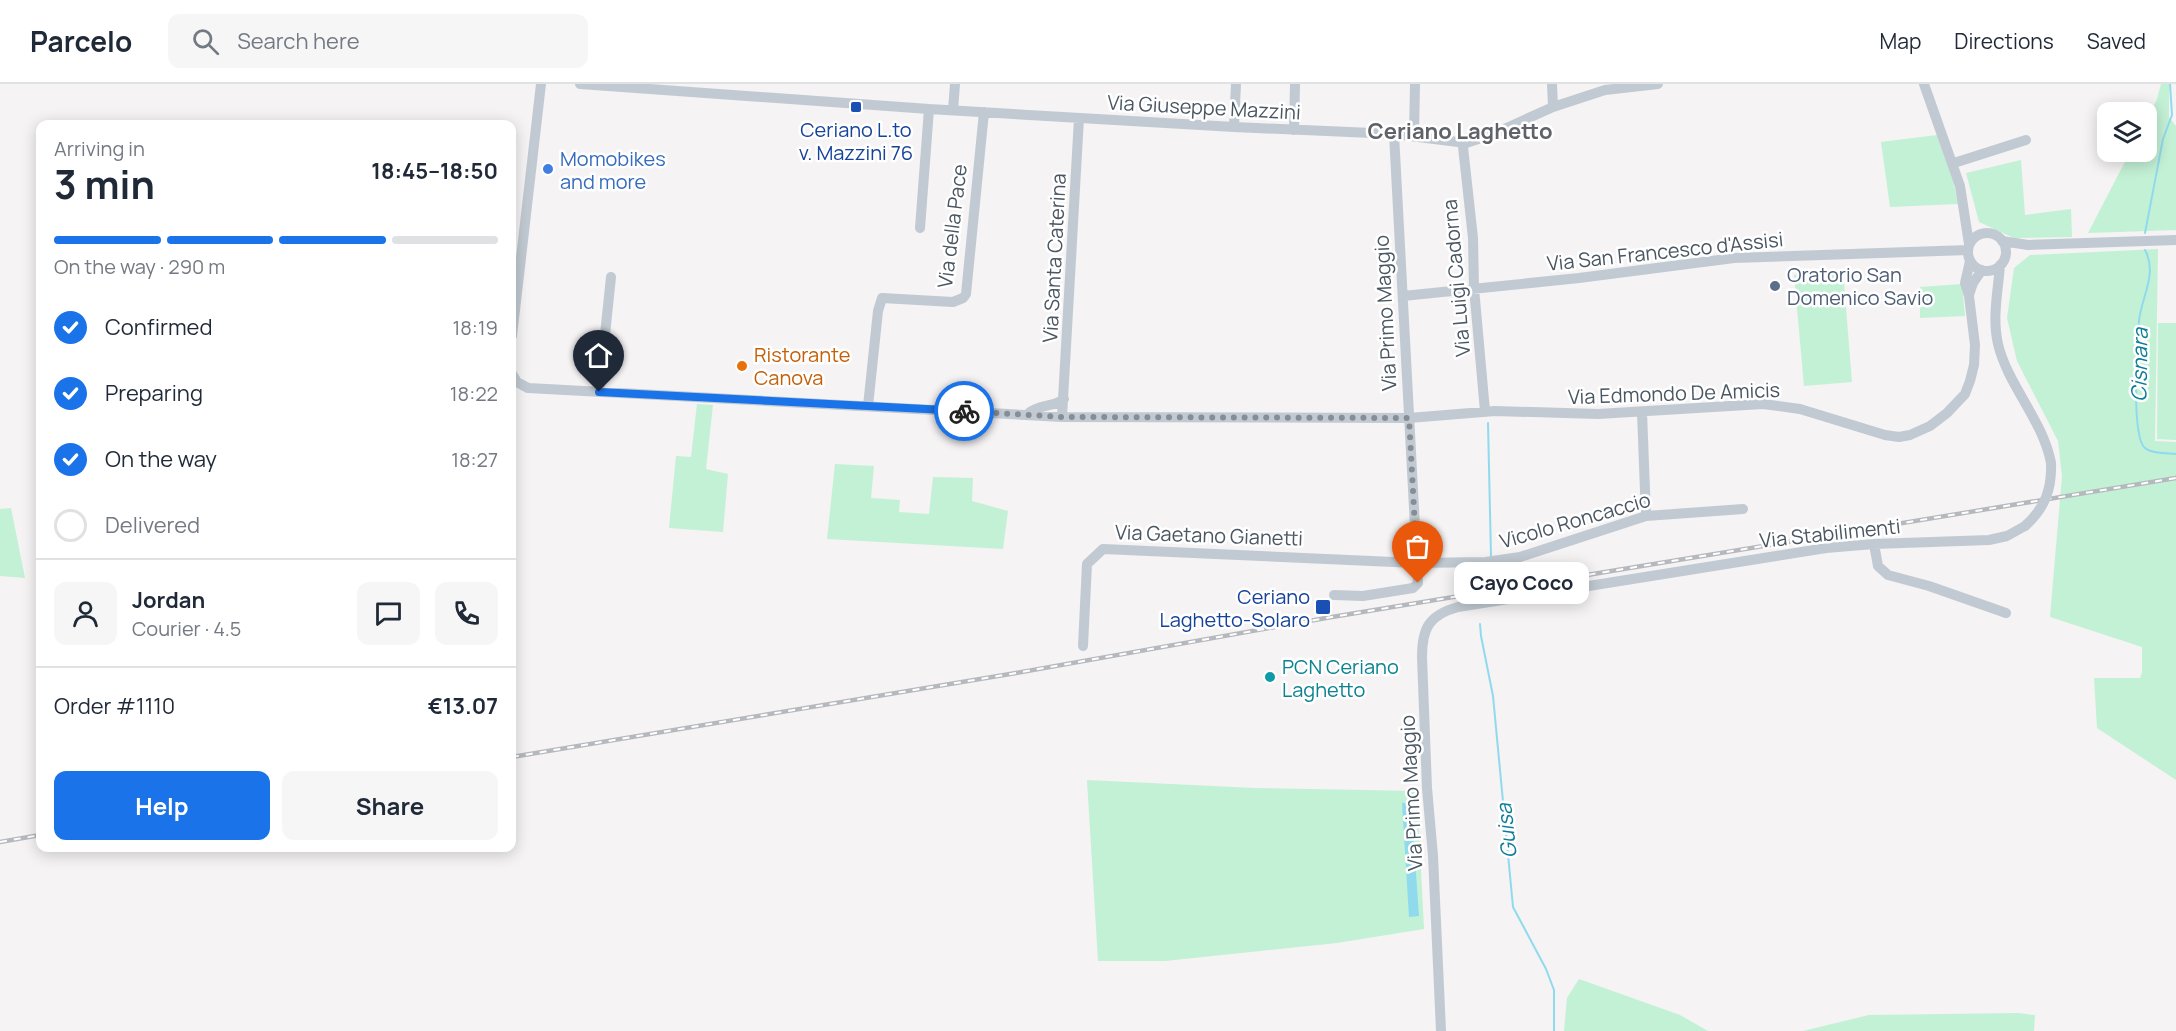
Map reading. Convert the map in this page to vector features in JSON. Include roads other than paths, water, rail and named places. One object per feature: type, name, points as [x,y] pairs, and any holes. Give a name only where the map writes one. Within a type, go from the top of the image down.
[{"type":"street","points":[[516,302],[542,84]]},
{"type":"street","name":"Via Giuseppe Mazzini","points":[[580,84],[929,109],[1394,134],[1466,143]]},
{"type":"street","points":[[953,110],[955,84]]},
{"type":"street","points":[[1234,127],[1236,84]]},
{"type":"street","points":[[1294,130],[1295,84]]},
{"type":"street","points":[[1414,136],[1415,84]]},
{"type":"street","points":[[1552,84],[1553,107]]},
{"type":"street","points":[[1466,143],[1491,135],[1553,107],[1613,88],[1658,84]]},
{"type":"street","name":"Via Edmondo De Amicis","points":[[516,379],[528,388],[1062,417],[1409,418],[1485,411],[1577,414],[1777,405],[1800,409],[1885,435],[1899,437],[1910,435],[1930,426],[1947,413],[1965,394],[1971,381],[1975,345],[1969,296],[1965,283],[1969,252],[1965,213],[1954,163],[1924,84]]},
{"type":"street","points":[[920,228],[929,109]]},
{"type":"street","name":"Via della Pace","points":[[868,406],[879,303],[882,298],[953,302],[963,298],[966,294],[984,112]]},
{"type":"street","name":"Via Santa Caterina","points":[[1062,417],[1080,118]]},
{"type":"street","name":"Via Primo Maggio","points":[[1334,595],[1363,596],[1413,588],[1418,583],[1394,134]]},
{"type":"street","points":[[1954,163],[2026,140]]},
{"type":"street","name":"Via Luigi Cadorna","points":[[1466,143],[1462,147],[1473,238],[1474,288],[1485,411]]},
{"type":"street","points":[[1965,213],[1974,226],[1983,233],[1994,234],[2002,241],[2005,246],[2002,261]]},
{"type":"street","points":[[1983,233],[1972,239],[1969,252],[1983,270]]},
{"type":"street","points":[[2002,241],[2028,245],[2176,240]]},
{"type":"street","points":[[1983,270],[1993,270],[2002,261],[2028,245]]},
{"type":"street","name":"Via San Francesco d'Assisi","points":[[1403,296],[1578,278],[1734,258],[1969,252]]},
{"type":"street","name":"Via Stabilimenti","points":[[1422,657],[1423,637],[1429,624],[1441,614],[1458,607],[1797,552],[1874,544],[1989,540],[2007,536],[2025,526],[2034,518],[2046,500],[2051,463],[2042,435],[1998,346],[1996,296],[2002,261]]},
{"type":"street","points":[[1969,296],[1973,282],[1983,270]]},
{"type":"street","name":"Via Stabilimenti","points":[[1983,270],[1996,296]]},
{"type":"street","points":[[599,392],[611,277]]},
{"type":"street","points":[[1028,414],[1040,407],[1057,404],[1064,399]]},
{"type":"street","points":[[1642,412],[1646,516]]},
{"type":"street","name":"Vicolo Roncaccio","points":[[1416,562],[1486,562],[1520,557],[1646,516],[1743,509]]},
{"type":"street","points":[[1874,544],[1878,566],[1888,575],[1929,586],[2006,613]]},
{"type":"street","name":"Via Gaetano Gianetti","points":[[1083,646],[1087,564],[1103,549],[1416,562]]},
{"type":"street","name":"Via Primo Maggio","points":[[1422,657],[1441,1031]]},
{"type":"water","points":[[1411,802],[1419,916],[1409,917],[1402,803]]},
{"type":"waterway","name":"Cisnara","points":[[2145,233],[2163,139],[2172,115],[2170,84]]},
{"type":"waterway","name":"Cisnara","points":[[2145,250],[2150,268],[2138,332],[2136,389],[2138,427],[2145,448],[2156,452],[2176,454]]},
{"type":"waterway","name":"Guisa","points":[[1488,423],[1491,556]]},
{"type":"waterway","name":"Guisa","points":[[1480,624],[1493,696],[1513,907],[1546,969],[1554,990],[1554,1031]]},
{"type":"railway","points":[[516,756],[1016,673],[1326,618],[2176,478]]},
{"type":"railway","points":[[0,842],[36,836]]},
{"type":"place","name":"Ceriano L.to v. Mazzini 76","points":[[856,107]]},
{"type":"place","name":"Momobikes and more","points":[[548,169]]},
{"type":"place","name":"Oratorio San Domenico Savio","points":[[1775,286]]},
{"type":"place","name":"Ristorante Canova","points":[[742,366]]},
{"type":"place","name":"Cayo Coco","points":[[1418,583]]},
{"type":"place","name":"Ceriano Laghetto-Solaro","points":[[1323,607]]},
{"type":"place","name":"PCN Ceriano Laghetto","points":[[1270,677]]},
{"type":"district","name":"Ceriano Laghetto","points":[[1460,131]]}]
